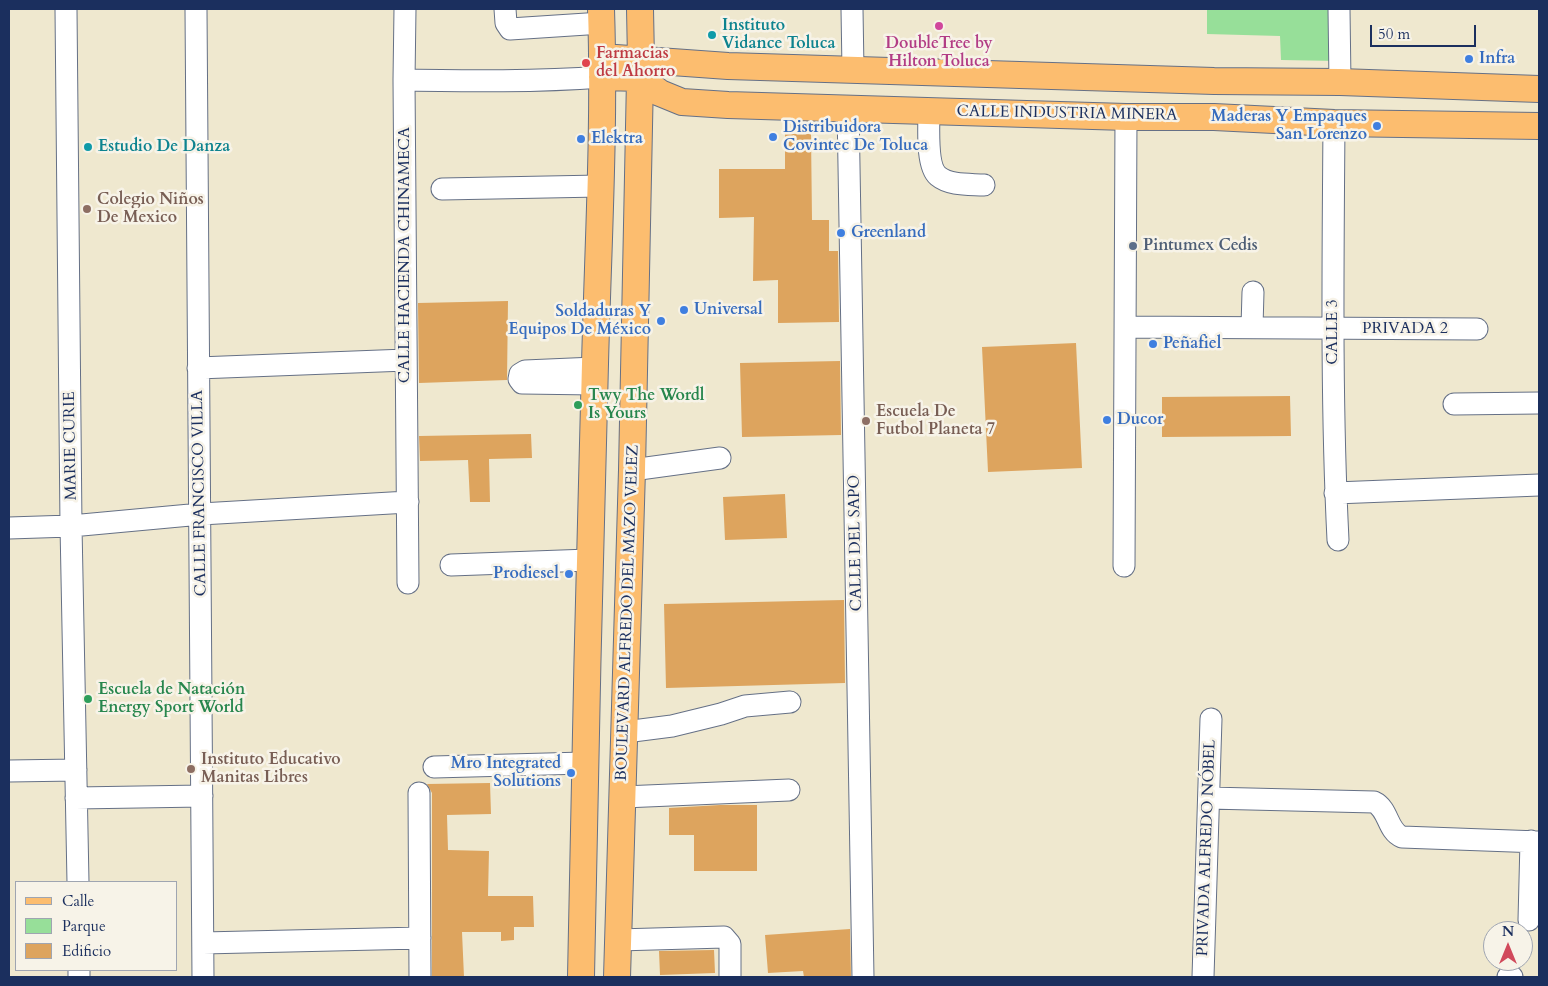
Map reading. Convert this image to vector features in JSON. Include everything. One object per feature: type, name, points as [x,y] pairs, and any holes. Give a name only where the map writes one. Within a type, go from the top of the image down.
[{"type":"main road","name":"BOULEVARD ALFREDO DEL MAZO VELEZ","points":[[617,977],[632,470],[641,69],[640,9]]},
{"type":"main road","points":[[581,977],[584,763],[602,67],[593,16]]},
{"type":"main road","points":[[602,67],[641,69],[728,66],[1539,89]]},
{"type":"main road","points":[[728,66],[721,77],[720,88],[723,98],[728,105]]},
{"type":"main road","name":"CALLE INDUSTRIA MINERA","points":[[641,69],[660,93],[682,102],[728,105],[1126,117],[1214,117],[1334,123],[1539,126]]},
{"type":"main road","points":[[1214,81],[1214,117]]},
{"type":"street","name":"MARIE CURIE","points":[[66,9],[71,526],[78,881]]},
{"type":"street","name":"CALLE FRANCISCO VILLA","points":[[196,9],[203,977]]},
{"type":"street","name":"CALLE HACIENDA CHINAMECA","points":[[405,9],[408,583]]},
{"type":"street","points":[[505,9],[506,23],[510,30],[593,16]]},
{"type":"street","points":[[852,9],[853,70]]},
{"type":"street","points":[[1339,9],[1340,82]]},
{"type":"street","points":[[404,80],[558,80],[602,67]]},
{"type":"street","name":"CALLE DEL SAPO","points":[[848,108],[863,977]]},
{"type":"street","points":[[929,111],[930,154],[933,168],[938,176],[950,182],[966,185],[984,185]]},
{"type":"street","points":[[1124,566],[1126,117]]},
{"type":"street","name":"CALLE 3","points":[[1334,123],[1333,328],[1335,492],[1338,540]]},
{"type":"street","points":[[442,189],[600,186]]},
{"type":"street","points":[[1252,327],[1253,292]]},
{"type":"street","name":"PRIVADA 2","points":[[1126,326],[1477,329]]},
{"type":"street","points":[[198,368],[406,360]]},
{"type":"street","points":[[1454,404],[1539,403]]},
{"type":"street","points":[[632,470],[720,458]]},
{"type":"street","points":[[1335,492],[1539,485]]},
{"type":"street","points":[[9,528],[71,526],[201,514],[408,502]]},
{"type":"street","points":[[451,565],[589,560]]},
{"type":"street","points":[[625,732],[672,726],[745,706],[790,702]]},
{"type":"street","name":"PRIVADA ALFREDO NÓBEL","points":[[1203,977],[1211,719]]},
{"type":"street","points":[[434,767],[584,763]]},
{"type":"street","points":[[9,772],[76,770]]},
{"type":"street","points":[[623,797],[790,790]]},
{"type":"street","points":[[418,793],[420,977]]},
{"type":"street","points":[[76,798],[202,796]]},
{"type":"street","points":[[1209,798],[1374,802],[1381,806],[1397,834],[1402,837],[1535,841],[1529,920]]},
{"type":"street","points":[[618,940],[724,937],[730,944],[730,977]]},
{"type":"street","points":[[202,943],[420,938]]},
{"type":"green space","points":[[1207,9],[1335,9],[1338,61],[1281,60],[1280,36],[1207,34]]},
{"type":"building","points":[[785,134],[811,134],[812,220],[829,220],[829,251],[838,251],[839,322],[778,323],[778,280],[753,281],[754,217],[719,218],[719,169],[785,169]]},
{"type":"building","points":[[508,301],[507,380],[419,383],[418,303]]},
{"type":"building","points":[[1076,343],[1082,468],[988,472],[982,347]]},
{"type":"building","points":[[840,361],[841,435],[742,437],[740,363]]},
{"type":"building","points":[[1290,396],[1291,436],[1162,437],[1162,397]]},
{"type":"building","points":[[531,434],[532,458],[489,459],[490,502],[470,502],[468,460],[420,461],[419,436]]},
{"type":"building","points":[[785,494],[787,538],[725,540],[723,497]]},
{"type":"building","points":[[844,600],[845,683],[666,688],[664,604]]},
{"type":"building","points":[[490,783],[491,814],[447,815],[448,850],[489,851],[488,896],[533,896],[534,927],[514,927],[514,940],[501,941],[501,932],[462,932],[464,977],[432,977],[432,793],[427,784]]},
{"type":"building","points":[[757,805],[757,871],[694,871],[694,835],[669,835],[669,808]]},
{"type":"building","points":[[850,929],[851,977],[804,977],[803,971],[768,973],[765,935]]},
{"type":"building","points":[[714,950],[715,973],[660,975],[659,951]]},
{"type":"place","name":"DoubleTree by Hilton Toluca","points":[[939,26]]},
{"type":"place","name":"Instituto Vidance Toluca","points":[[712,35]]},
{"type":"place","name":"Infra","points":[[1469,59]]},
{"type":"place","name":"Farmacias del Ahorro","points":[[586,63]]},
{"type":"place","name":"Maderas Y Empaques San Lorenzo","points":[[1377,126]]},
{"type":"place","name":"Distribuidora Covintec De Toluca","points":[[773,137]]},
{"type":"place","name":"Elektra","points":[[581,139]]},
{"type":"place","name":"Estudio De Danza","points":[[88,147]]},
{"type":"place","name":"Colegio Niños De Mexico","points":[[87,209]]},
{"type":"place","name":"Greenland","points":[[841,233]]},
{"type":"place","name":"Pintumex Cedis","points":[[1133,246]]},
{"type":"place","name":"Universal","points":[[684,310]]},
{"type":"place","name":"Soldaduras Y Equipos De México","points":[[661,321]]},
{"type":"place","name":"Peñafiel","points":[[1153,344]]},
{"type":"place","name":"Twy The Wordl Is Yours","points":[[578,405]]},
{"type":"place","name":"Ducor","points":[[1107,420]]},
{"type":"place","name":"Escuela De Futbol Planeta 7","points":[[866,421]]},
{"type":"place","name":"Prodiesel","points":[[569,574]]},
{"type":"place","name":"Escuela de Natación Energy Sport World","points":[[88,699]]},
{"type":"place","name":"Instituto Educativo Manitas Libres","points":[[191,769]]},
{"type":"place","name":"Mro Integrated Solutions","points":[[571,773]]}]
